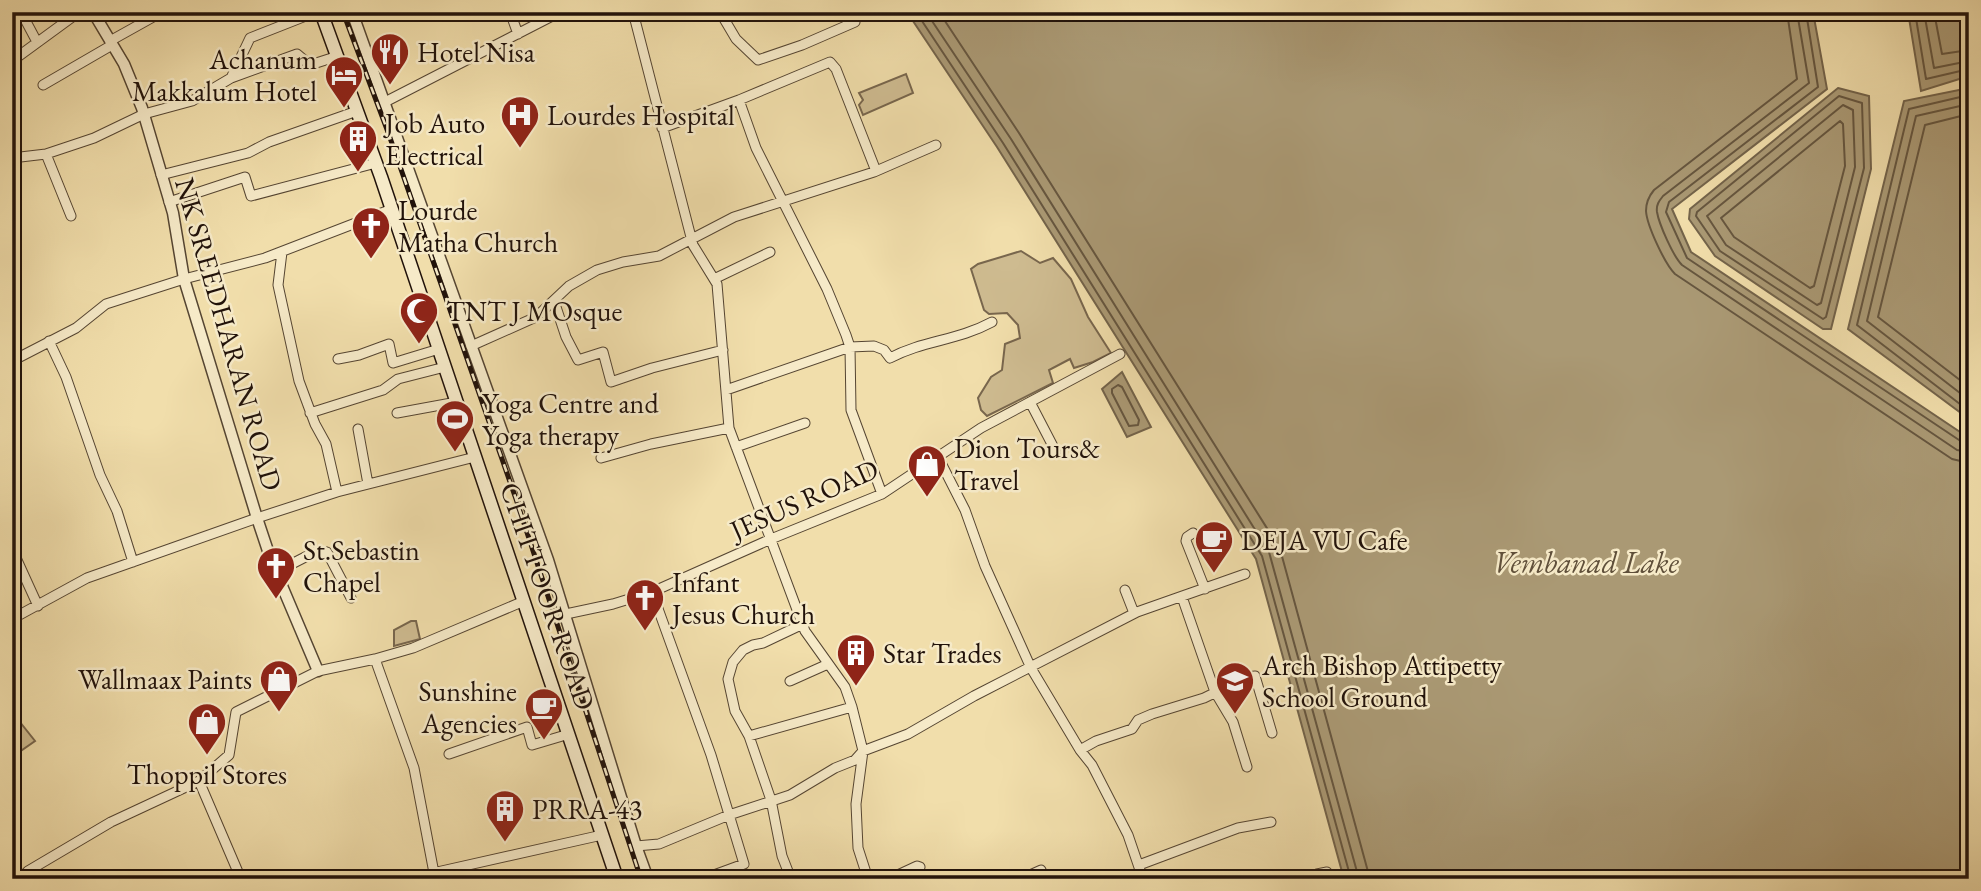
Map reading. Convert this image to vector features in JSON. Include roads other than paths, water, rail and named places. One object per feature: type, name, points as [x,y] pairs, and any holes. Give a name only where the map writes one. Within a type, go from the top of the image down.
[{"type":"main road","name":"CHITTOOR ROAD","points":[[318,12],[338,57],[392,209],[617,879]]},
{"type":"street","points":[[21,12],[37,42]]},
{"type":"street","points":[[12,61],[79,12]]},
{"type":"street","name":"NK SREEDHARAN ROAD","points":[[93,12],[124,64],[144,114],[169,202],[184,279],[257,518],[276,572],[318,671]]},
{"type":"street","points":[[43,85],[162,12]]},
{"type":"street","points":[[231,78],[250,38],[318,12]]},
{"type":"street","points":[[352,12],[566,614],[648,879]]},
{"type":"street","points":[[510,12],[518,34]]},
{"type":"street","points":[[383,103],[560,12]]},
{"type":"street","points":[[633,12],[691,238],[717,284],[729,428],[803,624],[845,687],[852,707],[863,751],[856,804],[858,848],[868,879]]},
{"type":"street","points":[[720,12],[736,39],[758,60],[855,22]]},
{"type":"street","points":[[12,158],[46,154],[94,138],[144,114],[192,101],[231,78],[297,54],[310,65],[338,57]]},
{"type":"street","points":[[662,128],[830,62],[836,69],[876,171]]},
{"type":"street","points":[[739,100],[756,148],[827,289],[850,347],[851,410],[882,494]]},
{"type":"street","points":[[161,175],[248,153],[269,142],[357,111]]},
{"type":"street","points":[[471,346],[536,317],[569,286],[597,271],[623,262],[659,256],[734,218],[876,171],[936,145]]},
{"type":"street","points":[[46,154],[71,216]]},
{"type":"street","points":[[169,202],[245,177],[250,196],[376,163]]},
{"type":"street","points":[[12,361],[76,328],[106,304],[282,252],[392,209]]},
{"type":"street","points":[[282,252],[278,285],[299,381],[310,413],[326,444],[337,492]]},
{"type":"street","points":[[714,279],[770,252]]},
{"type":"street","points":[[554,300],[566,337],[578,360],[603,352],[611,382],[652,368],[723,350]]},
{"type":"street","points":[[726,390],[850,347],[874,346],[884,350],[890,358],[920,345],[972,333],[992,323]]},
{"type":"street","points":[[50,341],[66,377],[102,480],[117,511],[133,562]]},
{"type":"street","points":[[338,359],[389,344],[393,363],[439,349]]},
{"type":"street","name":"JESUS ROAD","points":[[566,614],[652,592],[771,539],[882,494],[981,428],[1120,354]]},
{"type":"street","points":[[310,413],[383,390],[398,379],[445,367]]},
{"type":"street","points":[[397,413],[457,402]]},
{"type":"street","points":[[1030,402],[1056,452]]},
{"type":"street","points":[[736,447],[805,423]]},
{"type":"street","points":[[601,458],[651,444],[729,428]]},
{"type":"street","points":[[358,429],[368,484]]},
{"type":"street","points":[[12,619],[87,578],[257,518],[337,492],[475,457]]},
{"type":"street","points":[[938,457],[965,510],[985,566],[1031,668],[1080,750],[1092,765],[1124,826],[1143,879]]},
{"type":"street","points":[[1193,533],[1186,541],[1205,589]]},
{"type":"street","points":[[12,548],[38,606]]},
{"type":"street","points":[[276,572],[323,550],[327,552],[351,598]]},
{"type":"street","points":[[636,846],[659,844],[729,815],[790,794],[835,768],[855,760],[863,751],[908,734],[974,696],[1134,613],[1245,574]]},
{"type":"street","points":[[1125,590],[1134,613]]},
{"type":"street","points":[[652,592],[711,755],[744,864],[703,879]]},
{"type":"street","points":[[1182,597],[1215,692],[1233,722],[1247,767]]},
{"type":"street","points":[[24,879],[23,876],[28,872],[111,822],[199,781],[229,755],[236,712],[318,671],[413,648],[524,601]]},
{"type":"street","points":[[791,879],[782,856],[771,800],[749,736],[735,711],[728,679],[733,662],[743,650],[803,624]]},
{"type":"street","points":[[375,659],[414,768],[434,873]]},
{"type":"street","points":[[790,681],[828,664]]},
{"type":"street","points":[[1080,750],[1132,729],[1138,720],[1204,698],[1247,677],[1255,676],[1272,733]]},
{"type":"street","points":[[749,736],[852,707]]},
{"type":"street","points":[[449,754],[527,727],[532,745],[569,734]]},
{"type":"street","points":[[199,781],[240,879]]},
{"type":"street","points":[[1139,865],[1238,828],[1271,822]]},
{"type":"street","points":[[407,879],[602,835]]},
{"type":"street","points":[[889,879],[920,867]]},
{"type":"street","points":[[1021,879],[1041,870]]},
{"type":"street","points":[[1308,879],[1327,872]]},
{"type":"water","name":"Vembanad Lake","points":[[907,12],[1813,12],[1827,89],[1672,209],[1691,252],[1969,438],[1969,879],[1344,879],[1256,559],[997,147]]},
{"type":"water","points":[[1908,12],[1969,12],[1969,76],[1921,91]]},
{"type":"water","points":[[1838,88],[1869,96],[1871,169],[1831,329],[1823,329],[1715,256],[1689,219],[1690,209]]},
{"type":"water","points":[[1969,88],[1969,419],[1848,329],[1904,101]]},
{"type":"water","points":[[1122,372],[1151,427],[1127,437],[1102,389]]},
{"type":"railway","points":[[343,12],[388,132],[516,499],[641,879]]},
{"type":"place","name":"Hotel Nisa","points":[[390,86]]},
{"type":"place","name":"Achanum Makkalum Hotel","points":[[344,109]]},
{"type":"place","name":"Lourdes Hospital","points":[[520,149]]},
{"type":"place","name":"Job Auto Electrical","points":[[358,173]]},
{"type":"place","name":"Lourde Matha Church","points":[[371,260]]},
{"type":"place","name":"TNT J MOsque","points":[[419,345]]},
{"type":"place","name":"Yoga Centre and Yoga therapy","points":[[455,453]]},
{"type":"place","name":"Dion Tours& Travel","points":[[927,498]]},
{"type":"place","name":"DEJA VU Cafe","points":[[1214,574]]},
{"type":"place","name":"St.Sebastin Chapel","points":[[276,600]]},
{"type":"place","name":"Infant Jesus Church","points":[[645,632]]},
{"type":"place","name":"Star Trades","points":[[856,687]]},
{"type":"place","name":"Wallmaax Paints","points":[[279,713]]},
{"type":"place","name":"Arch Bishop Attipetty School Ground","points":[[1235,715]]},
{"type":"place","name":"Sunshine Agencies","points":[[544,741]]},
{"type":"place","name":"Thoppil Stores","points":[[207,756]]},
{"type":"place","name":"PRRA-43","points":[[505,843]]}]
